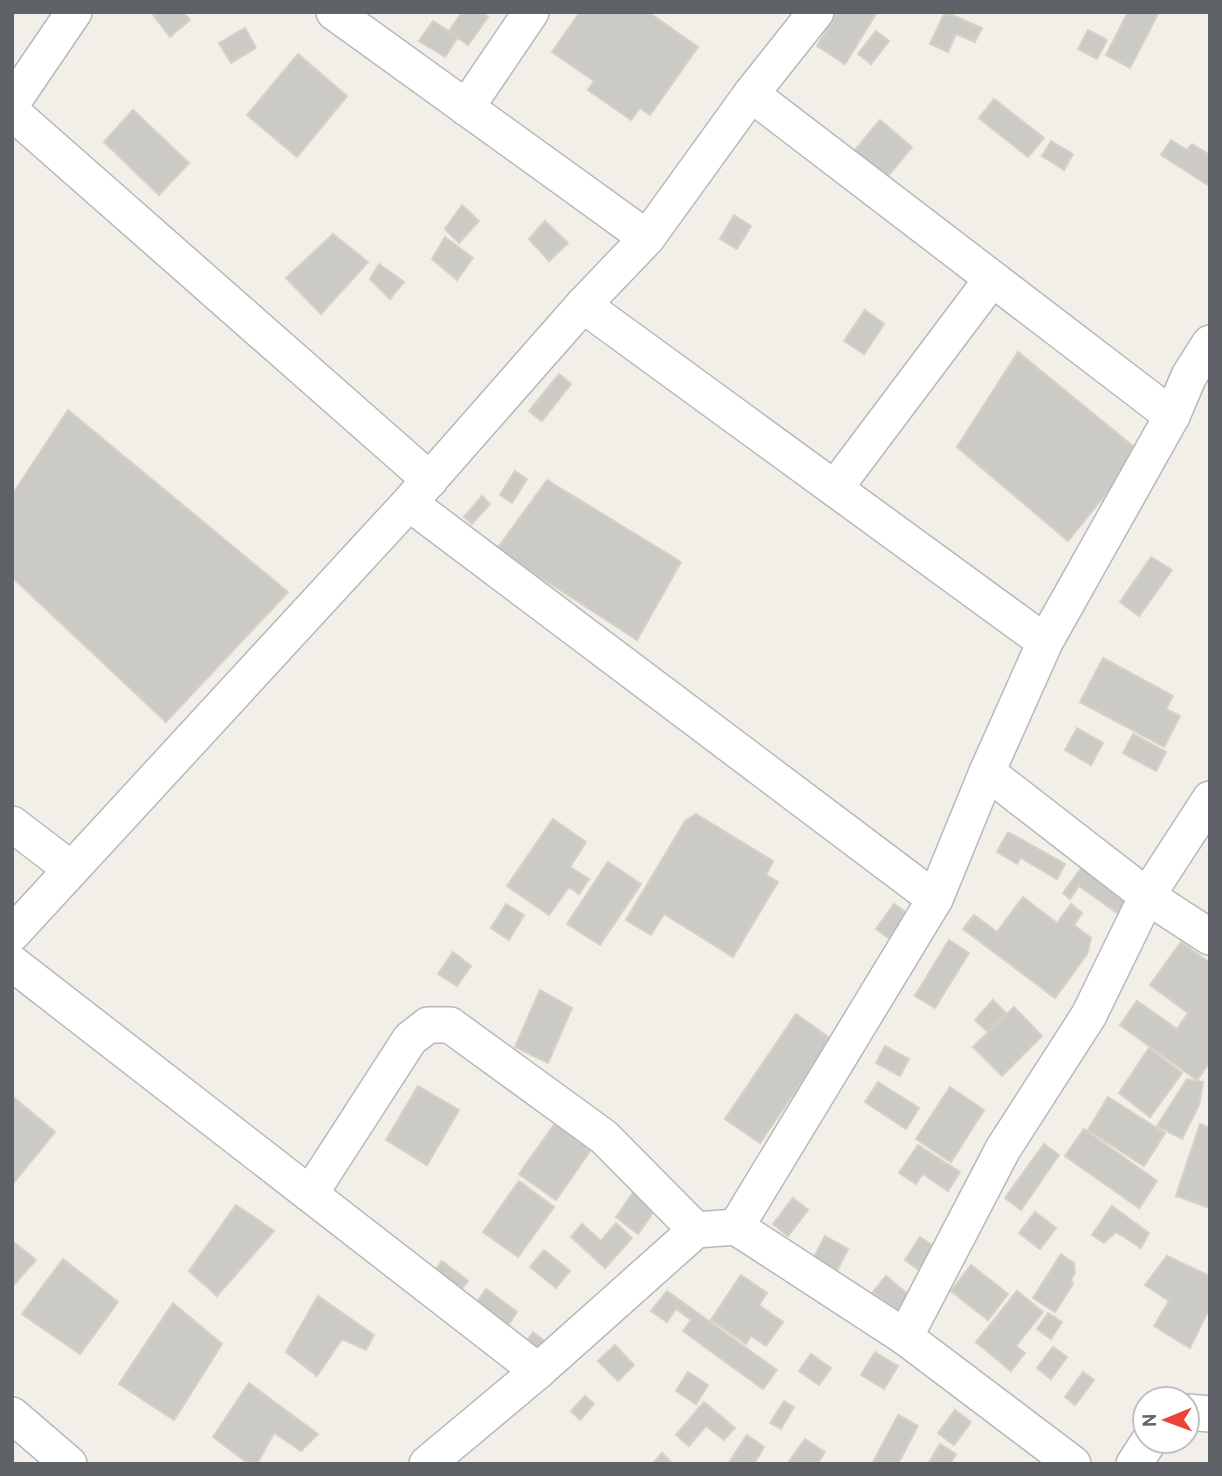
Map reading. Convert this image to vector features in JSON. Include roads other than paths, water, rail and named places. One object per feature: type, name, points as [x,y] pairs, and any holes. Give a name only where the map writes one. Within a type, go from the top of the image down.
[{"type":"street","points":[[12,103],[74,12]]},
{"type":"street","points":[[334,12],[647,238]]},
{"type":"street","points":[[466,108],[531,12]]},
{"type":"street","points":[[12,934],[419,492],[583,305],[647,238],[751,94],[816,12]]},
{"type":"street","points":[[751,94],[1172,416]]},
{"type":"street","points":[[12,112],[419,492],[935,899]]},
{"type":"street","points":[[835,488],[992,279]]},
{"type":"street","points":[[583,305],[1045,642]]},
{"type":"street","points":[[736,1227],[935,899],[987,772],[1045,642],[1172,416],[1199,382],[1210,343]]},
{"type":"street","points":[[987,772],[1147,896],[1210,937]]},
{"type":"street","points":[[905,1337],[1003,1149],[1089,1015],[1147,896],[1210,799]]},
{"type":"street","points":[[12,824],[71,869]]},
{"type":"street","points":[[12,963],[538,1371]]},
{"type":"street","points":[[310,1194],[410,1039],[428,1025],[450,1026],[604,1137],[696,1230]]},
{"type":"street","points":[[427,1464],[538,1371],[696,1230],[736,1227],[905,1337],[1073,1464]]},
{"type":"street","points":[[12,1415],[69,1464]]}]
